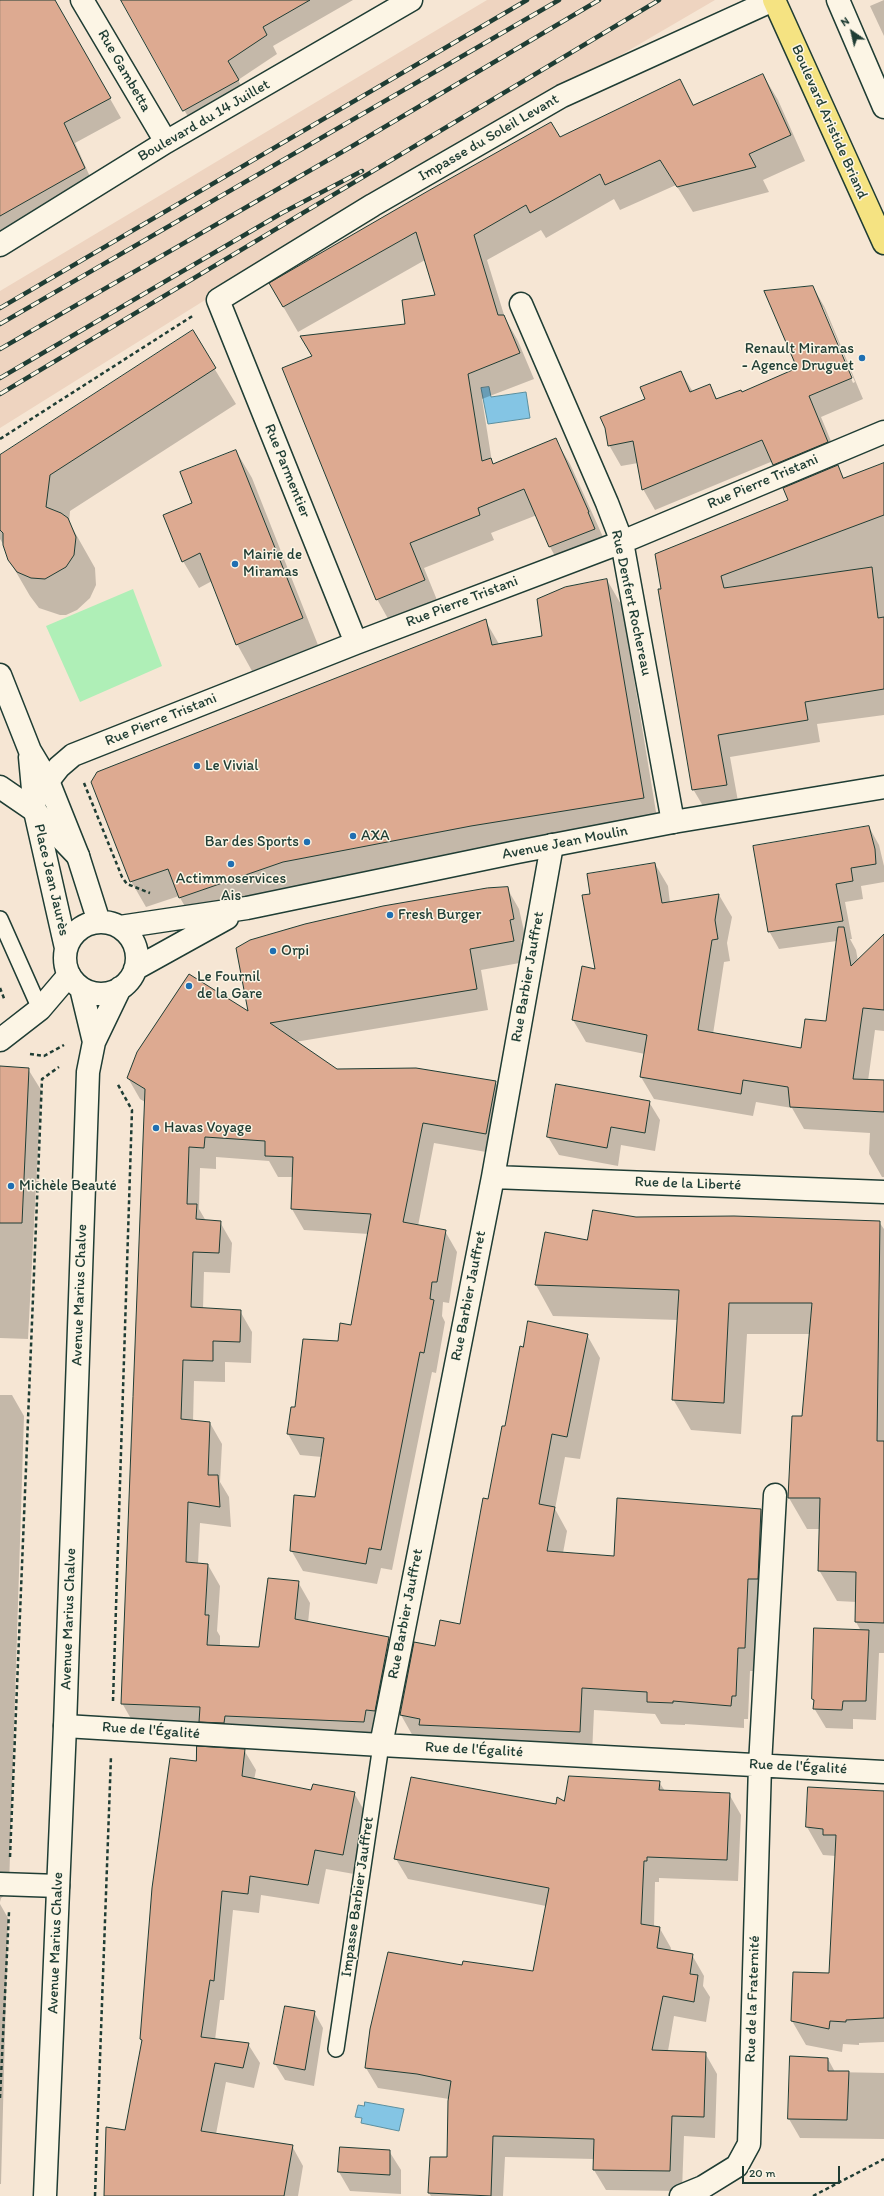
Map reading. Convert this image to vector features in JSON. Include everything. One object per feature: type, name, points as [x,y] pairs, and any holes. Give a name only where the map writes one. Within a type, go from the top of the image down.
[{"type":"main road","name":"Boulevard Aristide Briand","points":[[774,0],[884,243]]},
{"type":"street","name":"Rue Gambetta","points":[[82,0],[166,142]]},
{"type":"street","name":"Boulevard du 14 Juillet","points":[[0,245],[166,142],[411,0]]},
{"type":"street","name":"Impasse du Soleil Levant","points":[[218,300],[373,205],[562,96],[774,0]]},
{"type":"street","points":[[838,0],[884,107]]},
{"type":"street","name":"Rue Parmentier","points":[[218,300],[356,643]]},
{"type":"street","name":"Rue Denfert Rochereau","points":[[521,304],[607,503],[622,542],[673,822]]},
{"type":"street","name":"Rue Pierre Tristani","points":[[48,781],[59,766],[73,755],[356,643],[622,542],[884,432]]},
{"type":"street","points":[[0,674],[30,752]]},
{"type":"street","name":"Place Jean Jaurès","points":[[30,752],[48,781],[78,856],[99,922]]},
{"type":"street","name":"Place Jean Jaurès","points":[[30,752],[35,811],[66,948]]},
{"type":"street","points":[[0,787],[35,811]]},
{"type":"street","name":"Avenue Jean Moulin","points":[[120,928],[248,908],[552,845],[673,822],[884,787]]},
{"type":"street","name":"Place Jean Jaurès","points":[[35,811],[78,856]]},
{"type":"street","name":"Rue Barbier Jauffret","points":[[380,1746],[493,1177],[552,845]]},
{"type":"street","name":"Avenue Jean Moulin","points":[[135,969],[204,929],[248,908]]},
{"type":"street","points":[[99,922],[110,923],[129,935],[135,946],[137,957],[135,969],[130,980],[111,993],[100,994],[91,993],[75,982],[65,960],[66,948],[78,930],[88,924],[99,922]]},
{"type":"street","points":[[2,1039],[75,982]]},
{"type":"street","name":"Avenue Marius Chalve","points":[[75,982],[94,1042]]},
{"type":"street","name":"Avenue Marius Chalve","points":[[45,2196],[65,1726],[88,1072],[94,1042],[120,988]]},
{"type":"street","name":"Rue de la Liberté","points":[[493,1177],[884,1192]]},
{"type":"street","name":"Rue de la Fraternité","points":[[681,2196],[702,2187],[737,2166],[749,2144],[760,1765],[775,1495]]},
{"type":"street","name":"Rue de l'Égalité","points":[[65,1726],[380,1746],[884,1772]]},
{"type":"street","points":[[0,1884],[58,1886]]},
{"type":"lane","points":[[0,919],[40,1009]]},
{"type":"lane","name":"Impasse Barbier Jauffret","points":[[336,2049],[380,1746]]},
{"type":"path","points":[[0,439],[218,300]]},
{"type":"path","points":[[73,755],[122,877],[127,884],[151,893]]},
{"type":"path","points":[[2,1039],[13,1050],[44,1056],[70,1041],[94,1042]]},
{"type":"path","points":[[94,1042],[132,1110],[113,1708]]},
{"type":"path","points":[[10,1864],[42,1079],[94,1042]]},
{"type":"path","points":[[95,2196],[111,1751]]},
{"type":"path","points":[[0,2098],[9,1905]]},
{"type":"path","points":[[813,2196],[884,2159]]},
{"type":"shaded area","points":[[487,0],[715,0],[258,267],[0,428],[0,291]]},
{"type":"green space","points":[[133,589],[162,666],[80,702],[46,626]]},
{"type":"water","points":[[489,387],[491,397],[526,392],[530,418],[488,424],[481,388]]},
{"type":"water","points":[[365,2102],[404,2109],[399,2131],[361,2123],[362,2118],[355,2117],[358,2105],[364,2106]]},
{"type":"building","points":[[0,0],[55,0],[111,98],[64,123],[85,168],[0,216]]},
{"type":"building","points":[[121,0],[310,0],[263,27],[267,35],[228,61],[239,80],[183,111]]},
{"type":"building","points":[[763,74],[791,135],[749,154],[756,167],[677,187],[660,160],[605,185],[600,174],[530,213],[526,205],[474,235],[498,315],[504,315],[520,353],[468,374],[482,461],[491,458],[493,464],[556,438],[595,529],[549,547],[524,489],[478,508],[480,515],[410,543],[425,580],[376,600],[282,368],[312,356],[300,336],[405,324],[402,300],[435,295],[416,232],[283,307],[269,283],[551,122],[560,137],[680,79],[693,105]]},
{"type":"building","points":[[813,286],[852,378],[809,396],[828,442],[773,465],[762,440],[642,490],[633,441],[608,446],[605,428],[600,417],[645,399],[640,387],[681,371],[690,392],[710,384],[716,399],[741,390],[742,392],[797,368],[764,291]]},
{"type":"building","points":[[193,330],[216,368],[50,475],[46,507],[61,513],[68,518],[76,537],[74,555],[66,567],[45,579],[31,578],[17,572],[8,560],[3,545],[3,533],[0,530],[0,455]]},
{"type":"building","points":[[236,450],[303,618],[236,645],[200,553],[182,562],[163,515],[192,503],[180,472]]},
{"type":"building","points":[[884,463],[884,515],[721,576],[724,588],[872,567],[878,618],[884,617],[884,689],[805,702],[808,720],[718,735],[727,785],[692,790],[658,589],[661,589],[655,554],[788,500],[783,488],[838,465],[843,478]]},
{"type":"building","points":[[607,579],[644,798],[471,826],[283,862],[179,898],[168,869],[130,882],[91,782],[97,772],[486,619],[492,645],[542,636],[537,599],[565,587]]},
{"type":"building","points":[[869,826],[875,849],[876,864],[851,868],[853,881],[836,884],[843,921],[768,932],[753,846]]},
{"type":"building","points":[[655,863],[662,903],[719,894],[715,920],[718,939],[712,940],[698,1030],[801,1048],[805,1019],[826,1021],[838,927],[844,927],[851,966],[884,934],[884,1010],[863,1008],[853,1079],[884,1080],[884,1112],[790,1107],[788,1087],[743,1080],[741,1094],[640,1077],[647,1035],[572,1020],[582,966],[595,969],[582,895],[590,894],[587,874]]},
{"type":"building","points":[[508,887],[514,919],[510,920],[514,941],[470,949],[477,989],[270,1023],[337,1069],[416,1068],[496,1081],[486,1134],[423,1123],[403,1222],[446,1230],[437,1282],[432,1282],[430,1299],[434,1300],[424,1353],[420,1352],[381,1550],[369,1548],[366,1564],[290,1551],[294,1495],[315,1497],[324,1438],[287,1434],[291,1407],[295,1407],[303,1339],[338,1341],[340,1323],[351,1325],[371,1214],[291,1209],[293,1157],[265,1156],[265,1141],[205,1137],[204,1148],[189,1147],[187,1204],[197,1204],[196,1219],[221,1221],[219,1253],[193,1252],[191,1307],[241,1310],[240,1342],[213,1341],[213,1361],[183,1360],[181,1419],[210,1422],[208,1475],[218,1475],[220,1507],[188,1502],[186,1562],[208,1564],[205,1615],[209,1615],[207,1645],[259,1647],[268,1578],[299,1581],[295,1619],[389,1637],[375,1711],[366,1710],[364,1722],[225,1716],[224,1723],[199,1722],[200,1707],[121,1704],[145,1089],[127,1078],[137,1052],[189,974],[248,1011],[236,948],[250,940],[305,924],[383,906],[487,888]]},
{"type":"building","points":[[0,1066],[29,1068],[22,1223],[0,1223]]},
{"type":"building","points":[[556,1084],[650,1101],[645,1133],[611,1127],[607,1148],[547,1137]]},
{"type":"building","points":[[593,1210],[636,1217],[734,1216],[880,1221],[877,1441],[884,1441],[884,1623],[855,1622],[856,1572],[818,1571],[820,1498],[788,1498],[792,1416],[802,1416],[812,1303],[729,1303],[724,1403],[672,1400],[679,1290],[535,1285],[545,1232],[587,1240]]},
{"type":"building","points":[[528,1321],[588,1334],[567,1437],[552,1434],[539,1504],[555,1507],[547,1551],[614,1556],[617,1498],[761,1509],[758,1579],[748,1579],[745,1648],[738,1648],[736,1696],[732,1696],[731,1706],[673,1701],[673,1703],[647,1702],[647,1692],[582,1688],[580,1732],[419,1725],[420,1719],[400,1715],[414,1642],[435,1646],[440,1620],[460,1624],[483,1498],[488,1499],[502,1426],[505,1426],[520,1346],[523,1347]]},
{"type":"building","points":[[814,1628],[869,1630],[866,1701],[843,1701],[842,1710],[813,1709]]},
{"type":"building","points":[[197,1746],[245,1749],[242,1776],[311,1790],[313,1784],[355,1792],[343,1855],[315,1850],[308,1885],[250,1876],[248,1894],[222,1891],[214,1981],[210,1980],[201,2037],[249,2043],[243,2068],[215,2063],[201,2131],[293,2145],[284,2196],[104,2196],[106,2127],[125,2130],[142,2040],[140,2039],[152,1888],[170,1758],[196,1761]]},
{"type":"building","points":[[569,1776],[660,1781],[659,1790],[730,1793],[727,1860],[647,1857],[647,1861],[644,1861],[641,1924],[660,1927],[657,1948],[693,1954],[690,1974],[698,1975],[694,2002],[663,1996],[652,2050],[706,2052],[704,2117],[672,2116],[670,2171],[593,2170],[594,2139],[493,2136],[491,2196],[428,2193],[430,2157],[447,2157],[448,2101],[451,2081],[417,2074],[365,2068],[370,2029],[388,1952],[462,1965],[463,1961],[533,1971],[549,1888],[394,1859],[411,1777],[556,1804],[557,1797],[564,1801]]},
{"type":"building","points":[[808,1787],[884,1791],[884,2018],[846,2020],[846,2022],[830,2021],[829,2029],[791,2021],[793,1972],[829,1973],[836,1835],[823,1835],[823,1829],[806,1827]]},
{"type":"building","points":[[285,2006],[315,2011],[305,2070],[274,2064]]},
{"type":"building","points":[[790,2056],[828,2058],[828,2071],[849,2071],[847,2120],[788,2119]]},
{"type":"building","points":[[340,2147],[390,2150],[390,2175],[338,2172]]},
{"type":"railway","points":[[0,308],[527,0]]},
{"type":"railway","points":[[0,324],[559,0]]},
{"type":"railway","points":[[0,349],[349,148],[599,0]]},
{"type":"railway","points":[[0,394],[659,0]]},
{"type":"railway","points":[[0,378],[282,213],[362,171]]},
{"type":"place","name":"Renault Miramas - Agence Druguet","points":[[862,358]]},
{"type":"place","name":"Mairie de Miramas","points":[[235,564]]},
{"type":"place","name":"Le Vivial","points":[[197,766]]},
{"type":"place","name":"AXA","points":[[353,836]]},
{"type":"place","name":"Bar des Sports","points":[[307,842]]},
{"type":"place","name":"Actimmoservices Ais","points":[[231,864]]},
{"type":"place","name":"Fresh Burger","points":[[390,915]]},
{"type":"place","name":"Orpi","points":[[273,951]]},
{"type":"place","name":"Le Fournil de la Gare","points":[[189,986]]},
{"type":"place","name":"Havas Voyage","points":[[156,1128]]},
{"type":"place","name":"Michèle Beauté","points":[[11,1186]]}]
